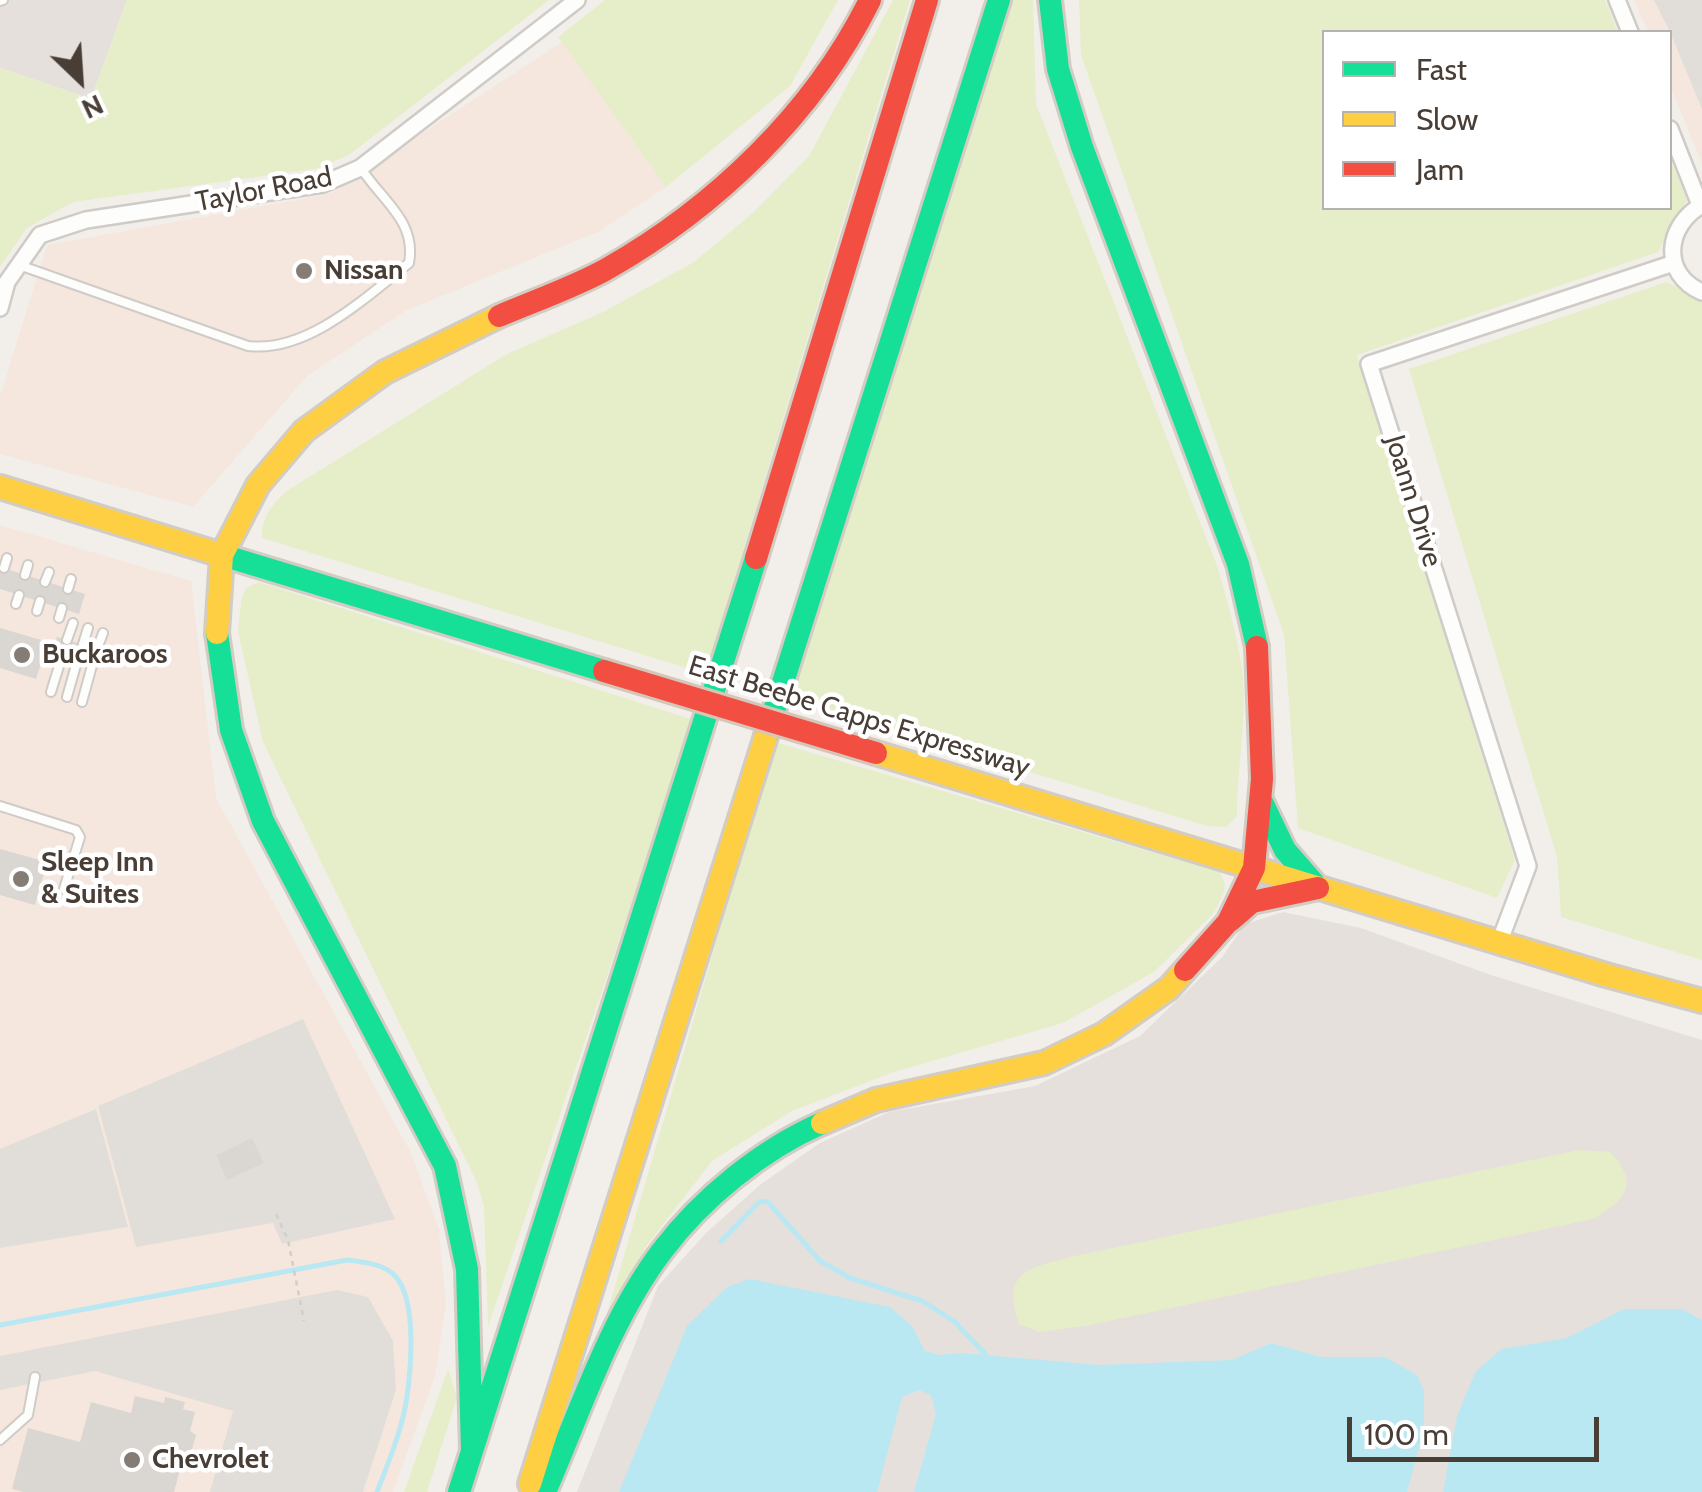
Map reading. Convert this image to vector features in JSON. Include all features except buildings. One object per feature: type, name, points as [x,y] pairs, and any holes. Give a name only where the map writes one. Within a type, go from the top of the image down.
[{"type":"main road","points":[[472,1450],[466,1269],[445,1166],[263,821],[231,730],[216,634],[222,554],[258,485],[304,431],[371,382],[480,325],[604,270],[687,215],[779,134],[847,46],[870,0]]},
{"type":"main road","points":[[459,1492],[710,708],[927,0]]},
{"type":"main road","points":[[528,1492],[1000,0]]},
{"type":"main road","points":[[1050,0],[1058,68],[1082,148],[1238,564],[1259,656],[1261,800],[1254,868],[1228,922]]},
{"type":"main road","name":"East Beebe Capps Expressway","points":[[0,486],[1499,943],[1702,1001]]},
{"type":"main road","points":[[1261,800],[1278,840],[1300,873],[1318,888]]},
{"type":"main road","points":[[544,1492],[619,1322],[662,1251],[731,1178],[808,1129],[876,1100],[1044,1062],[1104,1034],[1169,988],[1228,922],[1252,902],[1318,888]]},
{"type":"street","name":"Taylor Road","points":[[0,308],[7,282],[40,234],[86,220],[323,184],[360,168],[577,0]]},
{"type":"street","points":[[1617,0],[1629,30]]},
{"type":"street","points":[[1672,134],[1701,205],[1678,225],[1673,239],[1674,263],[1684,281],[1702,292]]},
{"type":"street","name":"Joann Drive","points":[[1499,943],[1528,866],[1370,364],[1674,263]]},
{"type":"lane","points":[[19,265],[248,346],[276,346],[319,328],[358,304],[409,263],[412,248],[403,220],[360,168]]},
{"type":"lane","points":[[4,568],[7,558]]},
{"type":"lane","points":[[25,575],[28,565]]},
{"type":"lane","points":[[46,582],[49,572]]},
{"type":"lane","points":[[58,618],[62,608]]},
{"type":"lane","points":[[67,640],[72,623]]},
{"type":"lane","points":[[83,644],[88,628]]},
{"type":"lane","points":[[98,649],[103,633]]},
{"type":"lane","points":[[51,692],[63,653]]},
{"type":"lane","points":[[67,697],[78,658]]},
{"type":"lane","points":[[82,702],[94,662]]},
{"type":"lane","points":[[0,806],[76,830],[80,836],[64,889]]},
{"type":"lane","points":[[0,1440],[28,1415],[35,1377]]},
{"type":"path","points":[[276,1214],[290,1250],[304,1322]]},
{"type":"shaded area","points":[[0,0],[127,0],[91,99],[0,68]]},
{"type":"shaded area","points":[[1634,0],[1702,0],[1702,164],[1672,90],[1672,30],[1647,30]]},
{"type":"shaded area","points":[[1654,0],[1702,0],[1702,109],[1672,30]]},
{"type":"shaded area","points":[[562,42],[666,187],[598,232],[407,310],[307,376],[193,507],[0,454],[0,396],[47,245],[329,194]]},
{"type":"shaded area","points":[[0,525],[191,581],[216,798],[411,1153],[439,1230],[446,1304],[435,1376],[393,1492],[0,1492]]},
{"type":"shaded area","points":[[1283,912],[1361,928],[1491,975],[1702,1040],[1702,1492],[577,1492],[658,1286],[706,1233],[761,1184],[820,1143],[889,1112],[1035,1086],[1140,1036],[1222,957],[1245,924]]},
{"type":"shaded area","points":[[303,1019],[395,1219],[282,1244],[273,1223],[136,1247],[98,1106]],"holes":[[[252,1138],[264,1163],[228,1179],[216,1155]]]},
{"type":"shaded area","points":[[96,1109],[128,1227],[0,1248],[0,1149]]},
{"type":"shaded area","points":[[337,1290],[368,1297],[393,1341],[396,1390],[363,1492],[210,1492],[233,1411],[95,1371],[0,1390],[0,1356]]},
{"type":"green space","points":[[127,0],[549,0],[349,155],[315,169],[73,202],[27,228],[0,267],[0,68],[91,99]]},
{"type":"green space","points":[[605,0],[838,0],[790,86],[666,187],[558,37]]},
{"type":"green space","points":[[893,0],[910,0],[706,674],[262,538],[269,511],[288,490],[507,354],[603,312],[694,262],[753,213],[809,156]]},
{"type":"green space","points":[[1010,0],[1033,0],[1036,104],[1218,568],[1232,618],[1242,667],[1244,704],[1237,816],[1226,827],[1207,826],[790,699]]},
{"type":"green space","points":[[1079,0],[1605,0],[1617,30],[1322,30],[1322,210],[1672,210],[1672,163],[1687,200],[1658,252],[1357,355],[1515,860],[1497,898],[1298,828],[1284,635],[1081,55]]},
{"type":"green space","points":[[1666,282],[1702,299],[1702,960],[1561,917],[1557,857],[1409,369]]},
{"type":"green space","points":[[259,582],[694,720],[488,1327],[484,1207],[477,1183],[263,742],[238,632],[246,588]]},
{"type":"green space","points":[[775,742],[1220,872],[1224,893],[1213,914],[1154,972],[1063,1023],[894,1072],[792,1111],[712,1161],[645,1248],[587,1381]]},
{"type":"green space","points":[[1579,1150],[1610,1152],[1627,1183],[1621,1198],[1593,1219],[1085,1326],[1039,1332],[1019,1324],[1016,1283],[1030,1269],[1042,1265]]},
{"type":"green space","points":[[448,1369],[457,1398],[427,1492],[404,1492]]},
{"type":"water","points":[[750,1279],[890,1307],[912,1326],[925,1351],[939,1355],[961,1353],[1099,1365],[1232,1360],[1271,1343],[1321,1357],[1385,1357],[1417,1375],[1424,1391],[1424,1428],[1407,1492],[914,1492],[936,1414],[931,1395],[919,1390],[902,1397],[877,1492],[619,1492],[687,1326],[727,1287]]},
{"type":"water","points":[[1624,1309],[1682,1309],[1702,1320],[1702,1492],[1443,1492],[1457,1416],[1476,1371],[1502,1349],[1567,1338]]},
{"type":"waterway","points":[[721,1241],[760,1201],[768,1202],[820,1261],[850,1278],[922,1301],[954,1321],[986,1355]]},
{"type":"waterway","points":[[0,1325],[347,1260],[382,1267],[401,1284],[407,1300],[411,1341],[403,1417],[377,1492]]},
{"type":"traffic: fast","points":[[766,736],[999,0]]},
{"type":"traffic: fast","points":[[1050,0],[1058,69],[1082,147],[1238,564],[1257,647]]},
{"type":"traffic: fast","points":[[222,555],[604,671]]},
{"type":"traffic: fast","points":[[459,1492],[756,558]]},
{"type":"traffic: fast","points":[[217,633],[231,730],[263,821],[445,1166],[467,1269],[472,1450]]},
{"type":"traffic: fast","points":[[1263,804],[1285,850],[1318,888]]},
{"type":"traffic: fast","points":[[545,1492],[611,1337],[662,1251],[695,1212],[734,1177],[777,1147],[822,1123]]},
{"type":"traffic: slow","points":[[217,633],[222,555],[258,485],[304,431],[385,372],[499,316]]},
{"type":"traffic: slow","points":[[0,487],[222,555]]},
{"type":"traffic: slow","points":[[530,1484],[766,736]]},
{"type":"traffic: slow","points":[[876,753],[1702,1001]]},
{"type":"traffic: slow","points":[[822,1123],[876,1100],[1044,1063],[1104,1034],[1169,988],[1185,970]]},
{"type":"traffic: jam","points":[[499,316],[605,270],[685,218],[722,187],[791,119],[847,42],[870,0]]},
{"type":"traffic: jam","points":[[756,558],[927,0]]},
{"type":"traffic: jam","points":[[1185,970],[1228,922],[1254,868],[1262,779],[1257,647]]},
{"type":"traffic: jam","points":[[604,671],[876,753]]},
{"type":"traffic: jam","points":[[1230,921],[1252,902],[1318,888]]},
{"type":"place","name":"Nissan","points":[[304,271]]},
{"type":"place","name":"Buckaroos","points":[[22,655]]},
{"type":"place","name":"Sleep Inn & Suites","points":[[21,879]]},
{"type":"place","name":"Chevrolet","points":[[132,1460]]}]
